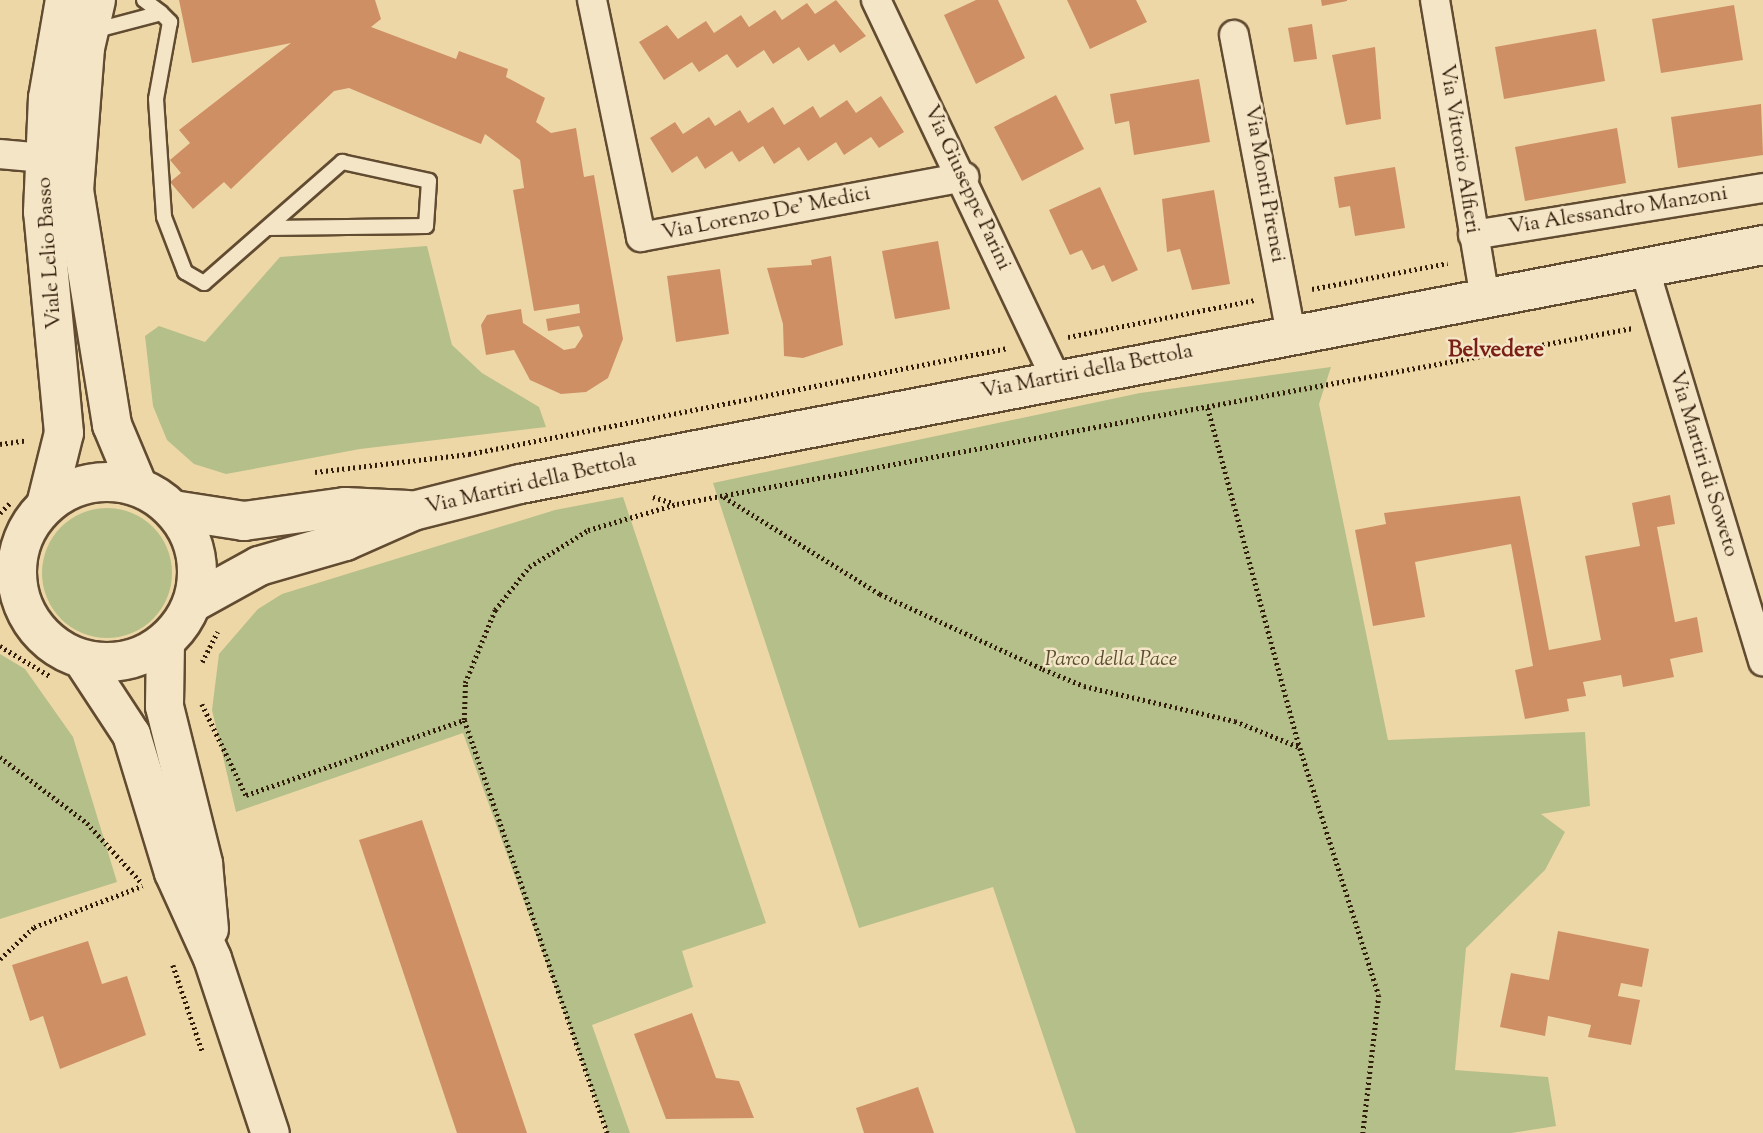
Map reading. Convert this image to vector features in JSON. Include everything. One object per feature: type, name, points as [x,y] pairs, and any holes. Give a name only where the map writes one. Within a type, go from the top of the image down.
[{"type":"main road","name":"Viale Lelio Basso","points":[[24,529],[58,475],[64,420],[47,273],[44,158],[65,0]]},
{"type":"main road","name":"Viale Lelio Basso","points":[[93,16],[74,190],[112,425],[138,487]]},
{"type":"main road","name":"Via Martiri della Bettola","points":[[165,641],[192,603],[258,566],[345,541],[413,511],[1055,377],[1763,245]]},
{"type":"main road","name":"Via Martiri della Bettola","points":[[24,529],[89,483],[138,487],[173,510],[244,521],[345,507],[413,511]]},
{"type":"main road","name":"Via Martiri della Bettola","points":[[173,510],[196,554],[192,603]]},
{"type":"main road","points":[[24,529],[19,553],[20,595],[39,631]]},
{"type":"main road","points":[[0,620],[39,631],[81,658],[117,662],[165,641]]},
{"type":"street","name":"Via Lorenzo De' Medici","points":[[592,0],[640,237],[964,177]]},
{"type":"street","name":"Via Giuseppe Parini","points":[[876,0],[964,177],[1055,377]]},
{"type":"street","name":"Via Vittorio Alfieri","points":[[1440,1],[1473,235],[1485,298]]},
{"type":"street","name":"Via Monti Pirenei","points":[[1234,35],[1291,335]]},
{"type":"street","points":[[0,154],[44,158]]},
{"type":"street","name":"Via Alessandro Manzoni","points":[[1473,235],[1763,188]]},
{"type":"street","name":"Via Martiri di Soweto","points":[[1633,269],[1763,661]]},
{"type":"street","points":[[165,641],[164,706],[203,863],[212,958]]},
{"type":"street","points":[[81,658],[131,734],[173,872],[212,958],[270,1133]]},
{"type":"lane","points":[[144,0],[170,22],[156,99],[164,217],[186,272],[204,283],[342,162],[429,181],[426,226],[268,228]]},
{"type":"lane","points":[[93,16],[161,13]]},
{"type":"path","points":[[302,475],[354,463],[469,454],[1455,261]]},
{"type":"path","points":[[607,1133],[464,720],[470,671],[495,611],[529,567],[588,530],[677,504],[1634,328],[1633,269]]},
{"type":"path","points":[[1208,408],[1300,748],[1379,995],[1363,1133]]},
{"type":"path","points":[[723,496],[880,594],[1043,669],[1084,686],[1235,722],[1300,748]]},
{"type":"path","points":[[199,676],[212,638],[227,621]]},
{"type":"path","points":[[199,698],[246,795],[464,720]]},
{"type":"path","points":[[0,757],[87,823],[146,885],[151,898]]},
{"type":"path","points":[[0,959],[34,927],[146,885]]},
{"type":"path","points":[[168,950],[208,1068]]},
{"type":"green space","points":[[427,246],[452,345],[482,373],[539,407],[546,427],[360,449],[226,474],[194,464],[167,440],[153,406],[145,336],[159,326],[205,342],[280,257]]},
{"type":"green space","name":"Parco della Pace","points":[[1331,367],[1319,404],[1388,740],[1585,732],[1590,806],[1541,814],[1565,832],[1545,870],[1466,948],[1455,1070],[1548,1077],[1556,1126],[1511,1133],[1076,1133],[993,887],[859,928],[713,483],[1140,393]]},
{"type":"green space","points":[[623,497],[766,923],[682,951],[693,987],[592,1025],[630,1133],[608,1133],[463,733],[236,812],[212,710],[219,654],[258,609],[282,594],[555,510]]},
{"type":"green space","points":[[107,508],[132,513],[153,527],[167,548],[172,573],[167,598],[153,619],[132,633],[107,638],[82,633],[61,619],[47,598],[42,573],[47,548],[61,527],[82,513]]},
{"type":"green space","points":[[0,654],[25,669],[73,737],[117,882],[0,919]]},
{"type":"building","points":[[179,0],[375,0],[381,19],[371,27],[456,59],[459,51],[508,69],[506,77],[545,98],[536,122],[551,133],[576,128],[584,177],[594,175],[623,339],[608,378],[586,392],[561,394],[530,380],[514,350],[486,355],[481,325],[487,315],[521,309],[523,323],[564,350],[575,348],[583,336],[579,326],[548,331],[546,319],[580,313],[579,304],[534,311],[513,190],[524,188],[520,160],[485,134],[481,144],[349,88],[334,91],[231,189],[224,182],[193,209],[170,182],[181,173],[170,160],[190,143],[179,130],[291,43],[192,63]]},
{"type":"building","points":[[836,0],[866,36],[840,53],[834,44],[808,61],[799,47],[773,64],[764,50],[737,68],[727,54],[699,72],[692,62],[664,80],[639,42],[667,25],[678,39],[706,21],[714,33],[741,15],[749,27],[775,10],[782,20],[807,3],[815,14]]},
{"type":"building","points":[[976,0],[998,0],[1025,58],[976,84],[944,15]]},
{"type":"building","points":[[1067,0],[1136,0],[1147,22],[1090,49]]},
{"type":"building","points":[[1321,0],[1347,0],[1347,1],[1322,6]]},
{"type":"building","points":[[1734,5],[1743,60],[1661,73],[1652,19]]},
{"type":"building","points":[[1312,24],[1317,59],[1294,62],[1288,28]]},
{"type":"building","points":[[1596,29],[1605,81],[1504,99],[1495,47]]},
{"type":"building","points":[[1375,47],[1381,119],[1346,125],[1332,55]]},
{"type":"building","points":[[1199,79],[1210,142],[1134,155],[1129,121],[1115,124],[1110,94]]},
{"type":"building","points":[[1056,95],[1084,149],[1022,181],[994,127]]},
{"type":"building","points":[[881,96],[904,132],[879,148],[871,137],[844,155],[836,142],[808,161],[799,147],[774,164],[763,146],[739,162],[732,151],[705,169],[697,156],[672,173],[650,138],[675,122],[683,134],[709,117],[715,126],[740,110],[748,123],[773,107],[784,125],[813,106],[820,118],[847,100],[856,113]]},
{"type":"building","points":[[1761,104],[1763,155],[1678,168],[1671,117]]},
{"type":"building","points":[[1617,128],[1626,183],[1525,201],[1515,147]]},
{"type":"building","points":[[1395,167],[1405,228],[1355,236],[1350,206],[1339,208],[1334,177]]},
{"type":"building","points":[[1100,187],[1138,270],[1112,282],[1104,265],[1092,270],[1082,250],[1070,255],[1049,210]]},
{"type":"building","points":[[1214,190],[1230,284],[1192,290],[1180,249],[1167,252],[1162,199]]},
{"type":"building","points":[[938,241],[950,309],[895,319],[882,251]]},
{"type":"building","points":[[831,256],[843,345],[803,358],[784,356],[783,324],[767,268],[812,265],[811,260]]},
{"type":"building","points":[[720,269],[729,334],[676,342],[667,276]]},
{"type":"building","points":[[1670,495],[1675,524],[1657,527],[1675,622],[1697,617],[1703,652],[1670,659],[1674,677],[1623,687],[1621,675],[1583,682],[1586,696],[1567,699],[1569,711],[1525,719],[1515,670],[1533,666],[1511,544],[1415,562],[1425,617],[1373,626],[1355,530],[1386,524],[1384,513],[1520,496],[1549,650],[1601,640],[1585,556],[1640,546],[1632,503]]},
{"type":"building","points":[[422,820],[527,1133],[457,1133],[359,840]]},
{"type":"building","points":[[1558,931],[1649,949],[1642,987],[1621,983],[1618,996],[1640,1000],[1631,1045],[1588,1037],[1591,1025],[1548,1016],[1545,1036],[1500,1027],[1511,973],[1549,980]]},
{"type":"building","points":[[88,941],[102,984],[127,976],[146,1035],[60,1069],[43,1016],[30,1021],[12,965]]},
{"type":"building","points":[[692,1013],[716,1078],[739,1081],[754,1118],[666,1119],[634,1034]]},
{"type":"building","points":[[918,1087],[934,1133],[864,1133],[856,1108]]},
{"type":"district","name":"Belvedere","points":[[1496,351]]}]
